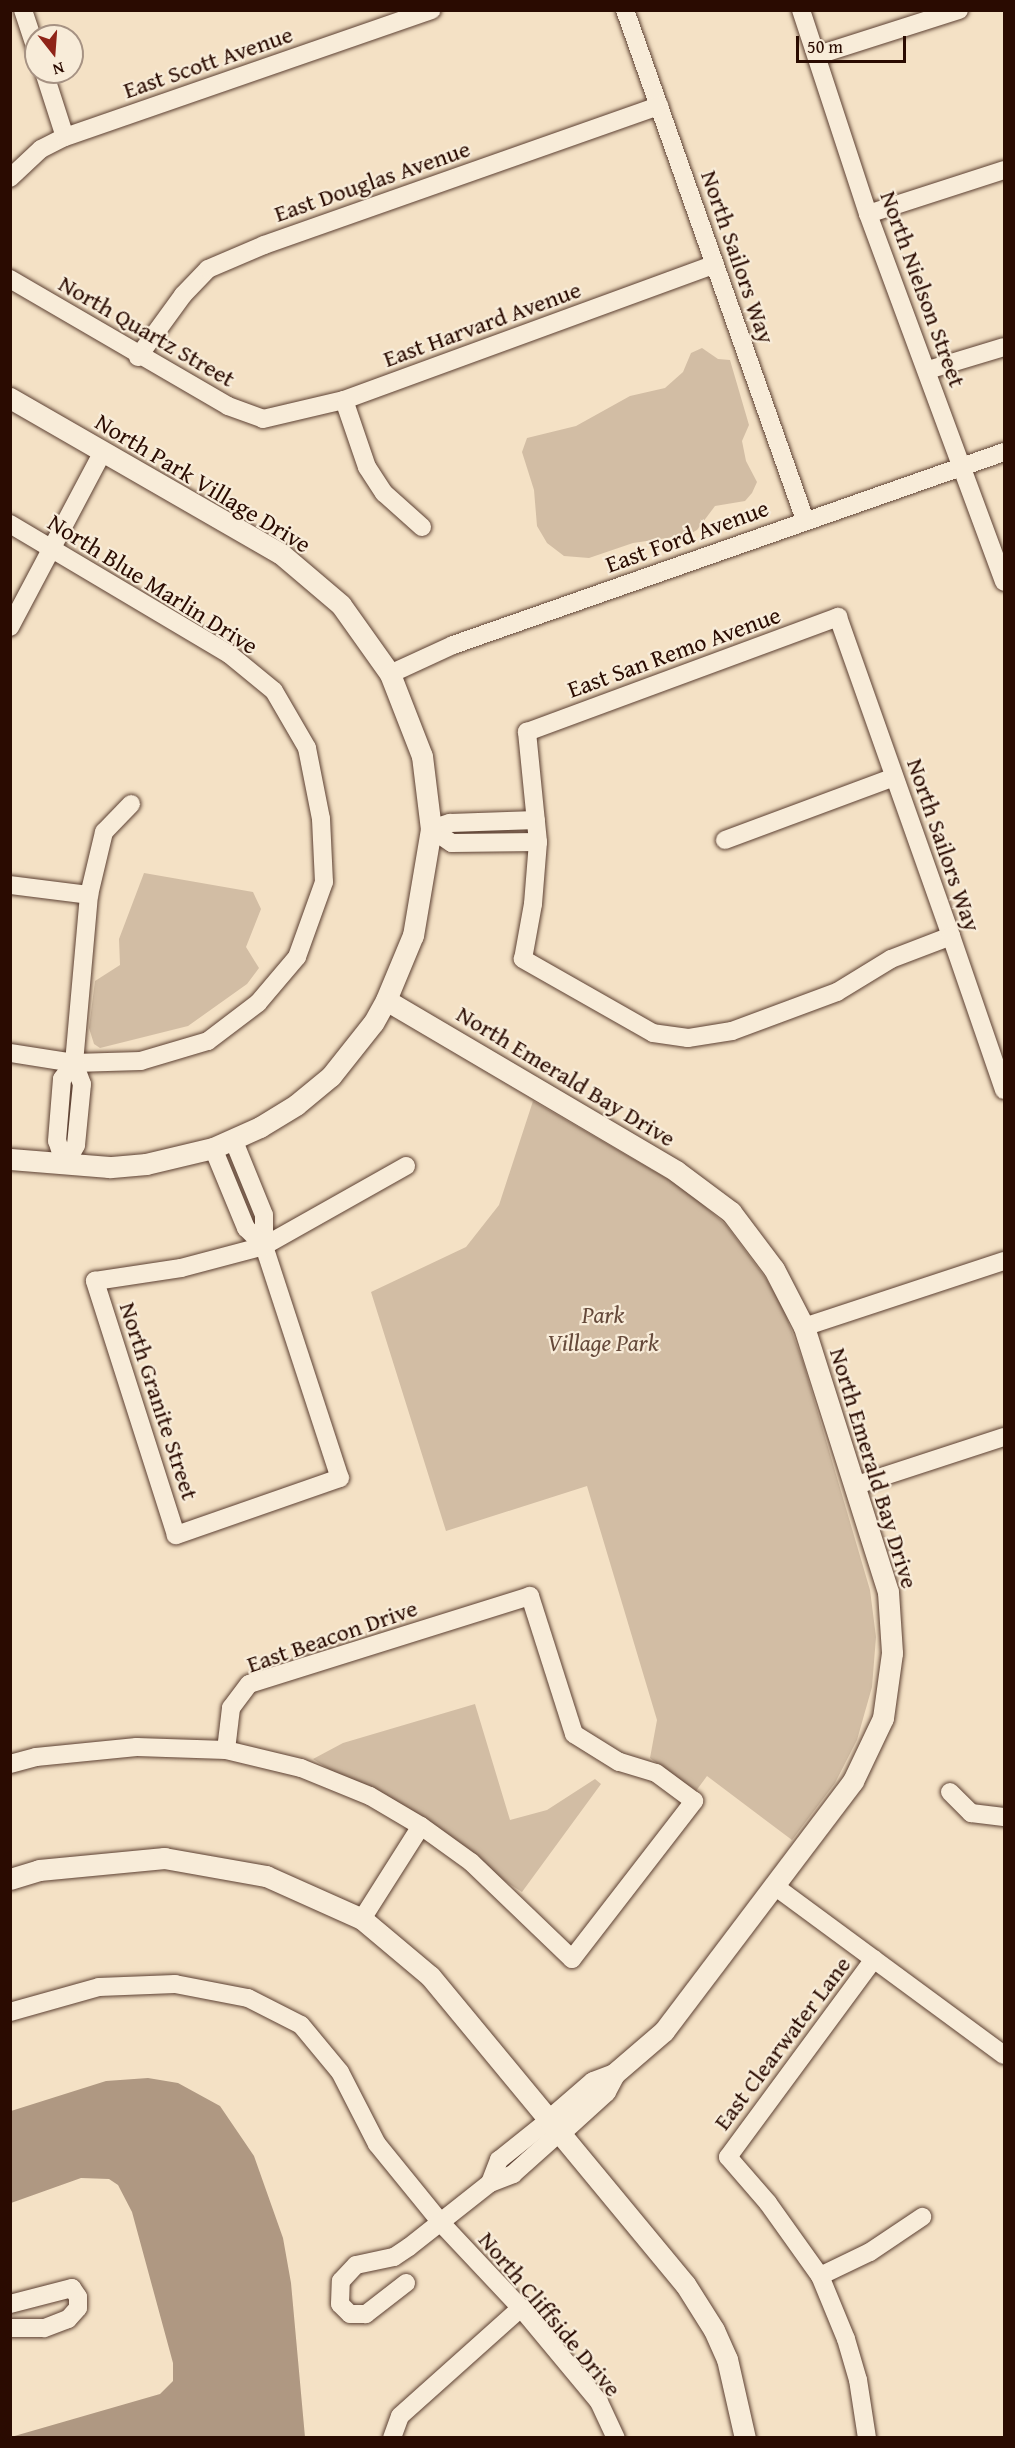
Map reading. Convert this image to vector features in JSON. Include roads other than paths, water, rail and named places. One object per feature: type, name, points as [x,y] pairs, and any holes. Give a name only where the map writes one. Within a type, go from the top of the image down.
[{"type":"street","name":"East Scott Avenue","points":[[10,178],[41,149],[65,137],[432,10]]},
{"type":"street","name":"North Sailors Way","points":[[625,10],[805,520]]},
{"type":"street","name":"North Nielson Street","points":[[801,10],[868,214],[962,466],[1000,558],[1005,582]]},
{"type":"street","points":[[818,56],[959,10]]},
{"type":"street","points":[[48,84],[65,137]]},
{"type":"street","name":"East Douglas Avenue","points":[[138,357],[183,295],[208,269],[264,244],[659,106]]},
{"type":"street","points":[[868,214],[1005,171]]},
{"type":"street","name":"East Harvard Avenue","points":[[262,419],[344,400],[715,264]]},
{"type":"street","name":"North Quartz Street","points":[[10,279],[138,357],[228,406],[262,419]]},
{"type":"street","points":[[928,370],[1005,347]]},
{"type":"street","name":"North Park Village Drive","points":[[10,398],[280,553],[341,605],[390,674],[422,756],[431,829],[413,935],[386,1000],[373,1023],[331,1076],[296,1105],[213,1148],[147,1164],[65,1166],[10,1159]]},
{"type":"street","points":[[344,400],[367,467],[384,493],[422,527]]},
{"type":"street","points":[[10,627],[50,546],[103,451]]},
{"type":"street","name":"East Ford Avenue","points":[[390,674],[453,645],[805,520],[1005,452]]},
{"type":"street","name":"North Blue Marlin Drive","points":[[10,524],[229,654],[274,691],[307,748],[321,819],[324,882],[297,957],[258,1003],[208,1041],[141,1061],[74,1063],[10,1053]]},
{"type":"street","name":"North Sailors Way","points":[[838,617],[1005,1090]]},
{"type":"street","name":"East San Remo Avenue","points":[[536,820],[527,732],[838,617]]},
{"type":"street","points":[[724,840],[894,777]]},
{"type":"street","points":[[65,1166],[57,1141],[62,1079],[74,1063],[89,895],[104,832],[130,804]]},
{"type":"street","points":[[431,829],[450,823],[536,820],[538,842],[533,904],[523,959],[652,1033],[688,1038],[732,1031],[837,992],[891,959],[951,936]]},
{"type":"street","points":[[431,829],[452,843],[538,842]]},
{"type":"street","points":[[10,885],[89,895]]},
{"type":"street","name":"North Emerald Bay Drive","points":[[386,1000],[706,1191],[730,1212],[774,1269],[804,1326],[857,1485],[888,1592],[892,1653],[883,1718],[853,1781],[776,1887],[678,2014],[614,2074],[593,2082],[554,2125],[499,2160],[490,2183],[442,2224],[394,2257],[356,2265],[341,2281],[340,2304],[350,2314],[366,2314],[406,2283]]},
{"type":"street","points":[[233,1139],[264,1215],[264,1246]]},
{"type":"street","points":[[213,1148],[246,1227],[264,1246]]},
{"type":"street","points":[[264,1246],[406,1166]]},
{"type":"street","name":"North Granite Street","points":[[264,1246],[340,1478],[176,1535],[95,1281],[181,1268],[264,1246]]},
{"type":"street","points":[[804,1326],[1005,1261]]},
{"type":"street","points":[[857,1485],[1005,1437]]},
{"type":"street","name":"East Beacon Drive","points":[[226,1750],[231,1708],[249,1684],[530,1596],[574,1734],[619,1762],[656,1773],[694,1801],[572,1959],[471,1862],[421,1826]]},
{"type":"street","points":[[10,1764],[36,1756],[137,1747],[226,1750],[301,1768],[370,1796],[421,1826],[362,1919]]},
{"type":"street","points":[[950,1792],[971,1813],[1005,1817]]},
{"type":"street","points":[[10,1879],[39,1870],[164,1858],[266,1876],[362,1919],[430,1976],[701,2307],[727,2359],[745,2438]]},
{"type":"street","points":[[776,1887],[1005,2055]]},
{"type":"street","name":"East Clearwater Lane","points":[[820,2276],[768,2203],[728,2157],[874,1959]]},
{"type":"street","name":"North Cliffside Drive","points":[[10,2012],[99,1987],[175,1984],[248,1998],[301,2025],[340,2072],[377,2144],[442,2224],[521,2308],[599,2402],[616,2438]]},
{"type":"street","points":[[867,2438],[855,2370],[820,2276],[870,2252],[922,2217]]},
{"type":"street","points":[[10,2304],[72,2288],[78,2297],[78,2308],[68,2319],[44,2328],[10,2328]]},
{"type":"street","points":[[392,2438],[400,2416],[521,2308]]},
{"type":"park label","name":"Park Village Park","points":[[603,1329]]}]
